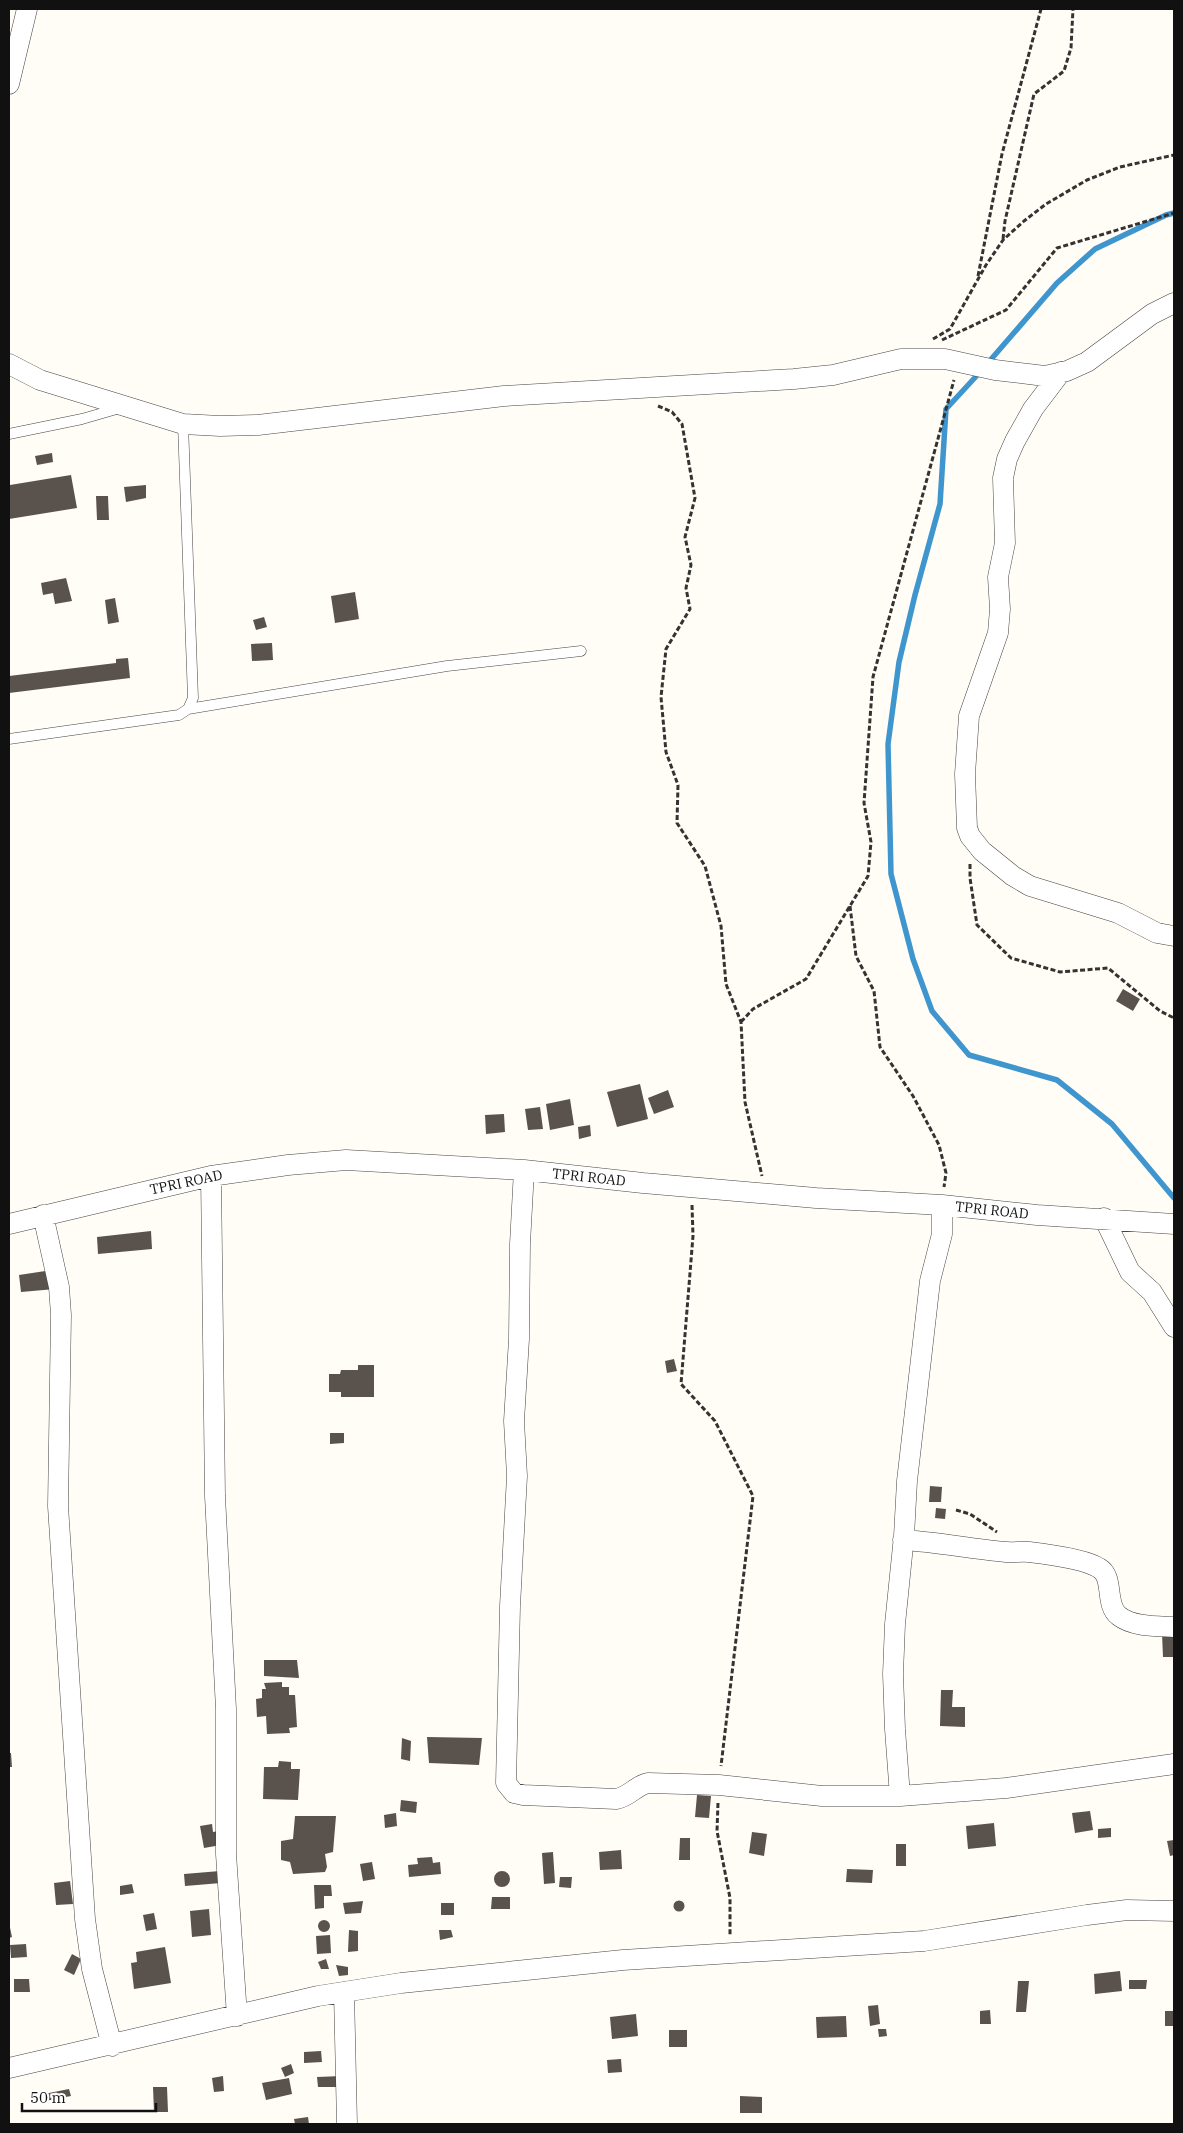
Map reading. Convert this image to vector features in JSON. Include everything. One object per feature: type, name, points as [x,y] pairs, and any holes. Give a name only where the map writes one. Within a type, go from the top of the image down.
[{"type":"street","points":[[9,84],[27,9]]},
{"type":"street","points":[[9,364],[40,380],[183,424],[220,426],[258,425],[504,396],[794,379],[833,375],[901,359],[945,359],[1045,376],[1086,362],[1152,314],[1174,303]]},
{"type":"street","points":[[1061,372],[1033,409],[1007,459],[1004,478],[1005,543],[998,577],[1000,609],[998,632],[969,716],[966,819],[970,836],[982,852],[1013,876],[1030,886],[1118,913],[1157,933],[1174,936]]},
{"type":"street","name":"TPRI ROAD","points":[[9,1224],[211,1176],[288,1165],[346,1160],[524,1170],[692,1187],[1170,1224]]},
{"type":"street","points":[[524,1170],[520,1244],[519,1338],[514,1421],[517,1476],[510,1606],[506,1783],[514,1793],[523,1796],[616,1799],[624,1798],[638,1786],[648,1783],[719,1785],[822,1796],[900,1796],[1006,1788],[1174,1764]]},
{"type":"street","points":[[211,1176],[215,1496],[226,1709],[226,1854],[237,2016]]},
{"type":"street","points":[[900,1796],[893,1674],[895,1624],[907,1481],[930,1281],[942,1234],[942,1205]]},
{"type":"street","points":[[43,1215],[59,1286],[61,1315],[58,1506],[85,1919],[92,1969],[112,2046]]},
{"type":"street","points":[[1104,1218],[1130,1272],[1152,1292],[1174,1327]]},
{"type":"street","points":[[903,1540],[1009,1552],[1030,1552],[1071,1559],[1099,1567],[1106,1575],[1112,1605],[1119,1616],[1142,1625],[1174,1627]]},
{"type":"street","points":[[9,2068],[112,2046],[318,1996],[402,1983],[623,1960],[924,1942],[1127,1910],[1174,1911]]},
{"type":"street","points":[[344,1992],[347,2124]]},
{"type":"lane","points":[[9,434],[82,419],[126,406]]},
{"type":"lane","points":[[183,424],[193,698],[188,709]]},
{"type":"lane","points":[[9,739],[178,715],[188,709],[447,666],[581,651]]},
{"type":"path","points":[[977,279],[1002,154],[1041,9]]},
{"type":"path","points":[[1003,240],[1005,221],[1034,94],[1064,71],[1071,48],[1073,9]]},
{"type":"path","points":[[925,344],[950,329],[977,279],[1003,240],[1046,204],[1087,180],[1120,167],[1174,155]]},
{"type":"path","points":[[936,343],[1006,310],[1056,248],[1174,213]]},
{"type":"path","points":[[741,1022],[753,1009],[806,978],[868,876],[871,842],[864,803],[873,677],[959,362]]},
{"type":"path","points":[[655,405],[672,412],[682,424],[695,498],[685,537],[691,564],[686,588],[690,609],[666,649],[661,697],[666,752],[678,785],[677,822],[705,866],[721,926],[726,984],[741,1022],[745,1102],[766,1193]]},
{"type":"path","points":[[970,836],[970,878],[977,925],[1011,958],[1060,972],[1108,968],[1160,1010],[1174,1018]]},
{"type":"path","points":[[850,905],[856,956],[874,990],[880,1047],[913,1096],[939,1145],[946,1173],[942,1205]]},
{"type":"path","points":[[692,1187],[693,1236],[681,1384],[715,1421],[753,1496],[719,1785],[717,1831],[730,1898],[730,1953]]},
{"type":"path","points":[[956,1510],[970,1514],[998,1533]]},
{"type":"building","points":[[52,453],[53,462],[37,465],[35,456]]},
{"type":"building","points":[[71,475],[77,508],[9,519],[9,481],[10,485]]},
{"type":"building","points":[[146,485],[146,498],[126,502],[124,487]]},
{"type":"building","points":[[96,496],[108,496],[109,520],[97,520]]},
{"type":"building","points":[[66,578],[72,601],[55,604],[53,593],[43,595],[41,583]]},
{"type":"building","points":[[355,592],[359,619],[335,623],[331,596]]},
{"type":"building","points":[[115,598],[119,622],[108,624],[105,600]]},
{"type":"building","points":[[264,617],[267,627],[256,630],[253,620]]},
{"type":"building","points":[[272,643],[273,660],[252,661],[251,644]]},
{"type":"building","points":[[128,658],[130,678],[9,693],[9,676],[116,663],[116,659]]},
{"type":"building","points":[[1123,989],[1140,999],[1133,1011],[1116,1001]]},
{"type":"building","points":[[640,1084],[648,1119],[617,1127],[607,1092]]},
{"type":"building","points":[[668,1090],[674,1107],[654,1114],[648,1098]]},
{"type":"building","points":[[570,1099],[574,1125],[550,1130],[546,1104]]},
{"type":"building","points":[[540,1107],[543,1129],[528,1130],[525,1109]]},
{"type":"building","points":[[504,1114],[505,1132],[486,1134],[485,1115]]},
{"type":"building","points":[[590,1125],[591,1136],[579,1139],[578,1127]]},
{"type":"building","points":[[151,1231],[152,1249],[98,1254],[97,1237]]},
{"type":"building","points":[[52,1270],[55,1289],[21,1292],[19,1275]]},
{"type":"building","points":[[674,1359],[677,1371],[667,1373],[665,1361]]},
{"type":"building","points":[[358,1365],[374,1365],[374,1397],[341,1397],[341,1392],[329,1392],[329,1374],[340,1374],[341,1370],[358,1370]]},
{"type":"building","points":[[330,1433],[344,1433],[344,1443],[330,1444]]},
{"type":"building","points":[[930,1486],[942,1487],[941,1502],[929,1502]]},
{"type":"building","points":[[936,1508],[946,1509],[945,1519],[935,1518]]},
{"type":"building","points":[[1162,1633],[1174,1633],[1174,1657],[1163,1657]]},
{"type":"building","points":[[264,1660],[297,1660],[299,1678],[264,1676]]},
{"type":"building","points":[[282,1682],[282,1687],[289,1687],[289,1695],[295,1695],[297,1727],[289,1728],[290,1733],[267,1734],[266,1716],[257,1717],[256,1699],[262,1698],[262,1689],[266,1689],[264,1683]]},
{"type":"building","points":[[941,1690],[953,1690],[952,1707],[965,1707],[965,1727],[940,1726]]},
{"type":"building","points":[[427,1737],[482,1738],[479,1765],[429,1763]]},
{"type":"building","points":[[402,1738],[411,1741],[410,1761],[401,1759]]},
{"type":"building","points":[[9,1753],[11,1753],[12,1767],[9,1767]]},
{"type":"building","points":[[279,1761],[291,1762],[291,1769],[300,1769],[298,1800],[263,1799],[264,1767],[278,1767]]},
{"type":"building","points":[[697,1795],[711,1796],[709,1818],[695,1817]]},
{"type":"building","points":[[401,1800],[417,1802],[416,1813],[400,1811]]},
{"type":"building","points":[[1090,1811],[1093,1830],[1075,1833],[1072,1813]]},
{"type":"building","points":[[396,1813],[397,1826],[385,1828],[384,1815]]},
{"type":"building","points":[[295,1816],[336,1816],[333,1852],[325,1854],[327,1867],[325,1872],[293,1874],[290,1862],[281,1860],[281,1841],[293,1839]]},
{"type":"building","points":[[994,1823],[996,1846],[968,1849],[966,1826]]},
{"type":"building","points":[[212,1824],[213,1832],[219,1831],[221,1845],[204,1848],[200,1826]]},
{"type":"building","points":[[1111,1828],[1111,1837],[1098,1838],[1098,1829]]},
{"type":"building","points":[[752,1832],[767,1834],[764,1856],[749,1853]]},
{"type":"building","points":[[680,1838],[690,1838],[690,1860],[679,1860]]},
{"type":"building","points":[[1174,1840],[1174,1855],[1170,1856],[1167,1841]]},
{"type":"building","points":[[896,1844],[906,1844],[906,1866],[896,1866]]},
{"type":"building","points":[[621,1850],[622,1869],[600,1870],[599,1852]]},
{"type":"building","points":[[553,1852],[555,1883],[544,1884],[542,1853]]},
{"type":"building","points":[[432,1857],[433,1863],[440,1862],[441,1874],[409,1877],[408,1865],[418,1864],[417,1858]]},
{"type":"building","points":[[372,1862],[375,1879],[363,1881],[360,1864]]},
{"type":"building","points":[[847,1869],[873,1870],[872,1883],[846,1882]]},
{"type":"building","points":[[220,1871],[221,1883],[185,1886],[184,1874]]},
{"type":"building","points":[[499,1871],[505,1871],[510,1876],[508,1885],[499,1887],[494,1882],[494,1876]]},
{"type":"building","points":[[560,1877],[572,1877],[571,1888],[559,1887]]},
{"type":"building","points":[[70,1881],[73,1904],[56,1905],[54,1883]]},
{"type":"building","points":[[132,1884],[134,1893],[120,1895],[120,1886]]},
{"type":"building","points":[[314,1885],[331,1885],[332,1896],[324,1896],[324,1908],[315,1909]]},
{"type":"building","points":[[492,1897],[510,1897],[510,1909],[491,1909]]},
{"type":"building","points":[[363,1901],[361,1913],[345,1914],[343,1903]]},
{"type":"building","points":[[677,1901],[681,1901],[684,1906],[683,1910],[677,1911],[674,1908],[674,1904]]},
{"type":"building","points":[[441,1903],[454,1903],[454,1915],[441,1915]]},
{"type":"building","points":[[209,1909],[211,1935],[192,1937],[190,1911]]},
{"type":"building","points":[[154,1913],[157,1929],[146,1931],[143,1915]]},
{"type":"building","points":[[322,1920],[326,1920],[330,1926],[326,1932],[322,1932],[318,1928],[318,1924]]},
{"type":"building","points":[[9,1923],[12,1937],[9,1938]]},
{"type":"building","points":[[349,1930],[358,1931],[358,1951],[348,1952]]},
{"type":"building","points":[[439,1930],[451,1930],[453,1937],[440,1940]]},
{"type":"building","points":[[330,1935],[331,1953],[317,1954],[316,1936]]},
{"type":"building","points":[[26,1944],[27,1957],[11,1958],[10,1945]]},
{"type":"building","points":[[165,1947],[171,1983],[134,1989],[131,1963],[137,1962],[136,1952]]},
{"type":"building","points":[[72,1954],[81,1959],[74,1975],[64,1970]]},
{"type":"building","points":[[326,1959],[329,1969],[321,1969],[318,1962]]},
{"type":"building","points":[[336,1965],[348,1967],[348,1975],[339,1976]]},
{"type":"building","points":[[1120,1971],[1122,1991],[1095,1994],[1094,1974]]},
{"type":"building","points":[[14,1979],[29,1979],[30,1992],[14,1992]]},
{"type":"building","points":[[1129,1980],[1147,1980],[1146,1989],[1129,1989]]},
{"type":"building","points":[[1018,1981],[1029,1981],[1026,2012],[1016,2012]]},
{"type":"building","points":[[878,2005],[880,2024],[870,2026],[868,2006]]},
{"type":"building","points":[[990,2010],[991,2024],[980,2024],[980,2011]]},
{"type":"building","points":[[1165,2011],[1174,2011],[1174,2026],[1165,2026]]},
{"type":"building","points":[[636,2014],[638,2036],[612,2039],[610,2017]]},
{"type":"building","points":[[846,2016],[847,2037],[817,2038],[816,2017]]},
{"type":"building","points":[[878,2029],[886,2029],[887,2036],[879,2037]]},
{"type":"building","points":[[669,2030],[687,2030],[687,2047],[669,2047]]},
{"type":"building","points":[[321,2051],[322,2062],[304,2063],[304,2052]]},
{"type":"building","points":[[621,2059],[622,2072],[608,2073],[607,2060]]},
{"type":"building","points":[[291,2064],[294,2073],[285,2077],[281,2068]]},
{"type":"building","points":[[223,2076],[224,2091],[214,2092],[212,2078]]},
{"type":"building","points":[[342,2076],[342,2087],[318,2087],[317,2077]]},
{"type":"building","points":[[289,2078],[292,2094],[266,2100],[262,2083]]},
{"type":"building","points":[[153,2087],[167,2087],[168,2112],[154,2112]]},
{"type":"building","points":[[69,2089],[71,2096],[45,2101],[44,2094]]},
{"type":"building","points":[[740,2096],[762,2097],[762,2113],[740,2113]]},
{"type":"building","points":[[308,2117],[309,2124],[295,2124],[294,2119]]},
{"type":"waterway","points":[[987,364],[1057,283],[1095,249],[1174,213]]},
{"type":"waterway","points":[[981,371],[946,409],[940,504],[899,662],[888,744],[891,874],[913,959],[932,1011],[969,1055],[1057,1080],[1112,1124],[1174,1198]]}]
